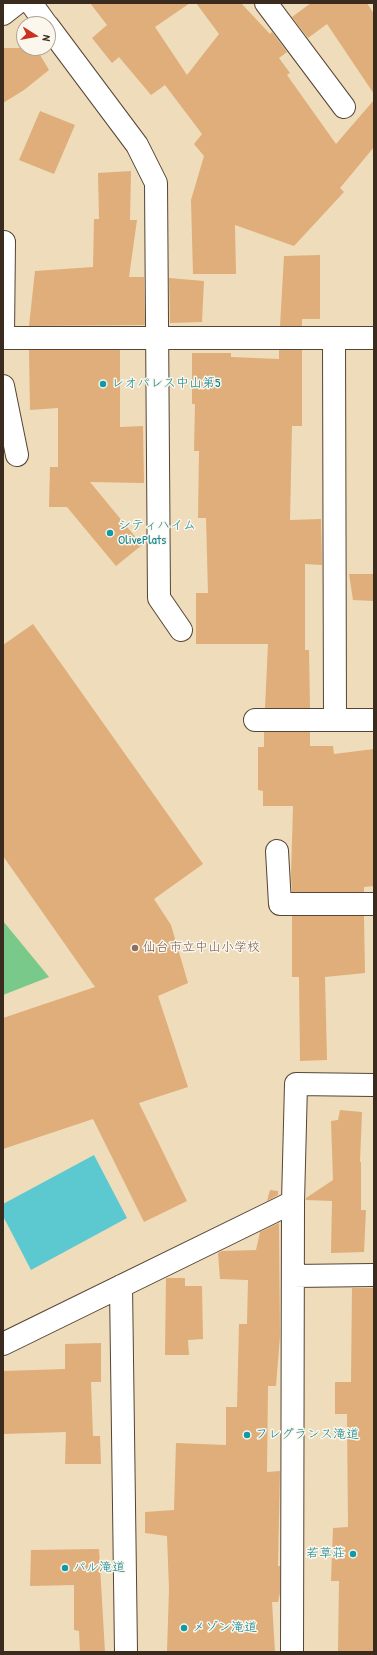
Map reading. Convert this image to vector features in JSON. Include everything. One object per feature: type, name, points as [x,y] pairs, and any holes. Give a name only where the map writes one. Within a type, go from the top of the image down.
[{"type":"street","points":[[3,14],[17,3]]},
{"type":"street","points":[[31,3],[40,16]]},
{"type":"street","points":[[266,3],[344,107]]},
{"type":"street","points":[[56,37],[137,145],[156,183],[159,598],[181,630]]},
{"type":"street","points":[[3,334],[4,242]]},
{"type":"street","points":[[3,338],[374,338]]},
{"type":"street","points":[[334,338],[335,720]]},
{"type":"street","points":[[3,386],[17,454]]},
{"type":"street","points":[[255,720],[374,720]]},
{"type":"street","points":[[277,851],[280,904],[374,904]]},
{"type":"street","points":[[292,1652],[293,1202],[296,1084],[374,1085]]},
{"type":"street","points":[[3,1344],[293,1202]]},
{"type":"street","points":[[293,1276],[374,1275]]},
{"type":"street","points":[[121,1286],[126,1652]]},
{"type":"green space","points":[[3,921],[49,977],[3,995]]},
{"type":"water","points":[[94,1155],[127,1218],[31,1270],[3,1216],[3,1204]]},
{"type":"building","points":[[90,3],[190,3],[155,27],[187,75],[219,34],[196,3],[241,3],[270,34],[272,32],[287,52],[279,58],[290,73],[287,75],[336,144],[374,100],[374,147],[340,188],[344,192],[294,246],[235,225],[236,274],[193,274],[191,200],[204,156],[194,144],[202,134],[165,85],[151,95],[119,57],[112,63],[92,38],[107,25]]},
{"type":"building","points":[[311,3],[367,3],[374,14],[374,94],[327,24],[308,38],[292,17]]},
{"type":"building","points":[[3,48],[16,48],[16,56],[41,56],[49,70],[24,90],[3,103]]},
{"type":"building","points":[[40,111],[75,125],[54,174],[19,160]]},
{"type":"building","points":[[131,171],[130,220],[137,220],[129,277],[144,277],[145,325],[29,326],[35,271],[93,267],[94,219],[99,219],[98,173]]},
{"type":"building","points":[[320,255],[320,319],[302,319],[302,326],[280,326],[284,256]]},
{"type":"building","points":[[169,278],[204,281],[202,322],[170,323]]},
{"type":"building","points":[[29,350],[120,350],[120,427],[143,426],[144,483],[90,482],[142,545],[116,566],[67,507],[49,507],[50,467],[58,467],[58,408],[30,410]]},
{"type":"building","points":[[279,350],[302,350],[302,426],[292,426],[290,520],[321,519],[322,565],[305,564],[305,650],[309,650],[310,708],[265,708],[268,644],[196,644],[196,593],[208,593],[206,518],[198,518],[199,451],[194,451],[195,404],[192,404],[192,353],[231,353],[231,357],[279,359]]},
{"type":"building","points":[[349,574],[374,574],[374,601],[353,600]]},
{"type":"building","points":[[33,624],[203,864],[154,899],[171,925],[188,983],[158,996],[188,1087],[139,1103],[187,1201],[144,1222],[93,1119],[3,1149],[3,1018],[95,987],[3,856],[3,645]]},
{"type":"building","points":[[264,732],[310,732],[310,746],[333,746],[334,754],[374,749],[374,886],[364,887],[364,892],[292,892],[293,806],[263,806],[263,791],[258,790],[258,747],[264,747]]},
{"type":"building","points":[[292,916],[364,916],[365,973],[325,977],[327,1060],[300,1061],[299,977],[292,977]]},
{"type":"building","points":[[340,1110],[362,1112],[360,1162],[361,1210],[366,1210],[364,1252],[331,1253],[332,1201],[306,1200],[306,1198],[333,1180],[331,1121],[338,1120]]},
{"type":"building","points":[[270,1190],[278,1191],[278,1195],[267,1201]]},
{"type":"building","points":[[279,1223],[280,1336],[276,1386],[268,1386],[267,1472],[280,1471],[278,1566],[280,1566],[280,1593],[278,1602],[272,1602],[275,1652],[167,1652],[169,1589],[167,1536],[145,1533],[145,1512],[174,1510],[176,1443],[226,1445],[226,1407],[237,1407],[239,1324],[247,1324],[248,1280],[220,1279],[218,1253],[222,1251],[256,1250],[260,1232]]},
{"type":"building","points":[[166,1278],[185,1278],[185,1286],[202,1286],[203,1339],[188,1340],[189,1355],[165,1355]]},
{"type":"building","points":[[352,1288],[374,1288],[374,1652],[338,1652],[339,1581],[331,1581],[333,1528],[348,1527],[347,1414],[335,1414],[335,1382],[351,1382]]},
{"type":"building","points":[[101,1343],[101,1382],[91,1382],[93,1436],[100,1436],[101,1464],[65,1464],[66,1432],[3,1434],[3,1371],[65,1369],[65,1344]]},
{"type":"building","points":[[99,1549],[105,1652],[80,1652],[79,1631],[74,1630],[74,1585],[30,1586],[31,1550]]},
{"type":"place","name":"レオパレス中山第5","points":[[103,384]]},
{"type":"place","name":"シティハイム OlivePlats","points":[[110,533]]},
{"type":"place","name":"仙台市立中山小学校","points":[[135,948]]},
{"type":"place","name":"フレグランス滝道","points":[[247,1435]]},
{"type":"place","name":"若草荘","points":[[353,1554]]},
{"type":"place","name":"パル滝道","points":[[65,1568]]},
{"type":"place","name":"メゾン滝道","points":[[184,1628]]}]
